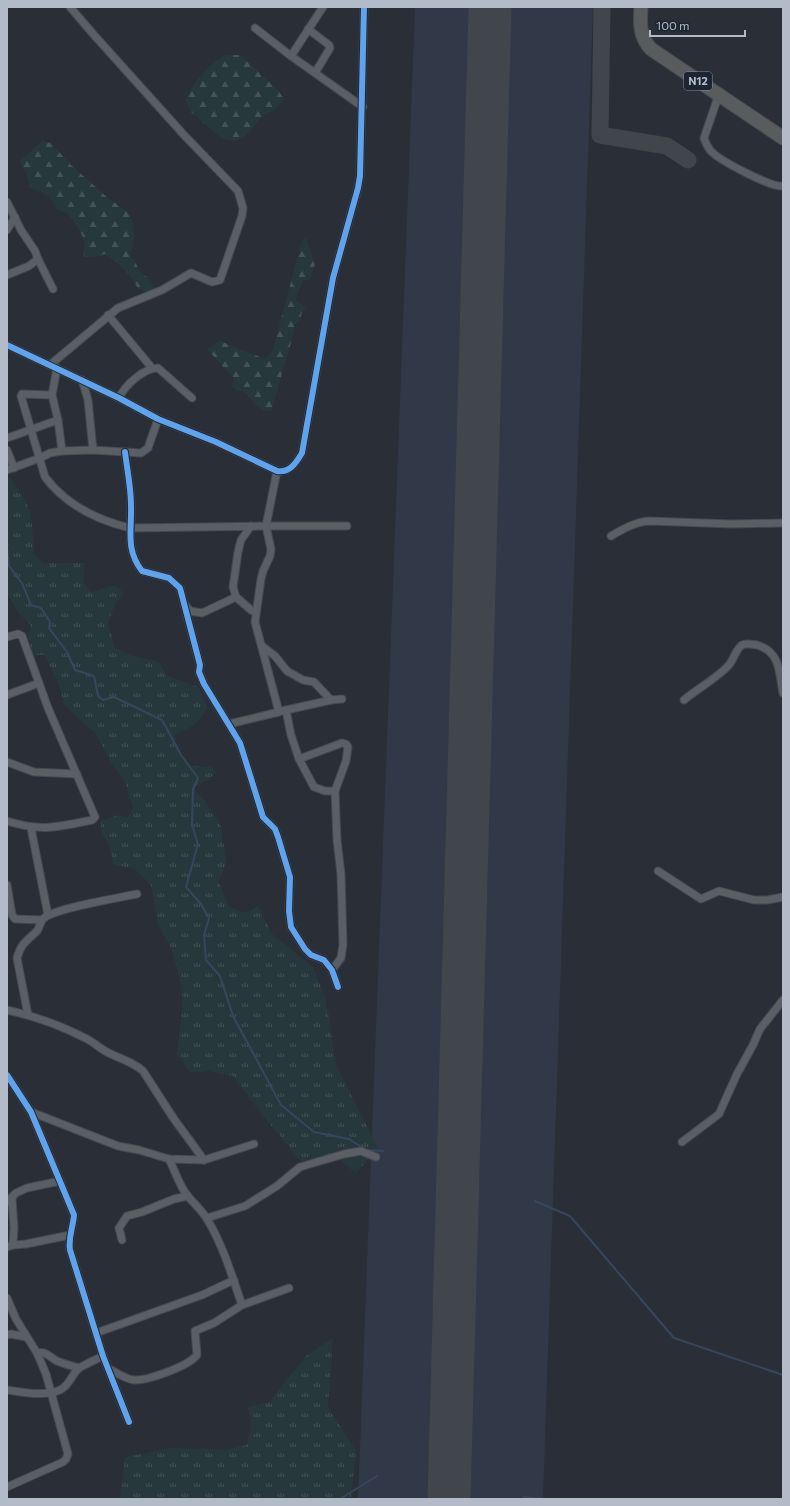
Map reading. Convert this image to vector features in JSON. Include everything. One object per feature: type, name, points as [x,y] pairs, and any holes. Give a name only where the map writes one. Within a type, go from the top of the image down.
[{"type":"highway","name":"N12","points":[[641,7],[641,34],[651,49],[783,138]]},
{"type":"street","points":[[50,365],[118,308],[162,290],[191,273],[212,282],[220,280],[242,216],[243,208],[238,191],[184,135],[94,36],[70,7]]},
{"type":"street","points":[[291,56],[323,7]]},
{"type":"street","points":[[7,345],[119,398],[158,419],[216,442],[277,471],[283,472],[296,464],[302,453],[333,278],[360,176],[363,107],[364,7]]},
{"type":"street","points":[[255,28],[315,74],[363,107]]},
{"type":"street","points":[[308,29],[329,45],[330,48],[315,74]]},
{"type":"street","points":[[719,94],[704,138],[706,145],[714,154],[754,177],[771,184],[783,186]]},
{"type":"street","points":[[7,202],[35,251],[53,289]]},
{"type":"street","points":[[7,230],[15,217]]},
{"type":"street","points":[[7,275],[29,266],[38,259]]},
{"type":"street","points":[[108,315],[152,368]]},
{"type":"street","points":[[57,368],[52,395],[58,420],[62,451]]},
{"type":"street","points":[[119,398],[124,388],[152,368],[158,368],[192,398]]},
{"type":"street","points":[[82,380],[88,400],[93,450]]},
{"type":"street","points":[[52,395],[22,394],[21,398],[45,477],[51,486],[92,516],[130,528],[347,526]]},
{"type":"street","points":[[7,450],[11,469],[50,453],[62,451],[93,450],[141,453],[148,448],[158,419]]},
{"type":"street","points":[[7,438],[58,420]]},
{"type":"street","points":[[125,452],[131,504],[130,545],[140,568],[145,572],[162,576],[174,582],[180,588],[200,665],[199,672],[211,697],[240,743],[263,817],[275,829],[280,844],[290,877],[289,910],[292,927],[304,949],[311,955],[324,960],[332,970],[338,986]]},
{"type":"street","points":[[277,471],[266,526],[271,549],[270,556],[262,575],[255,622],[299,759],[314,787],[325,791],[335,791]]},
{"type":"street","points":[[611,536],[640,522],[649,521],[732,524],[783,523]]},
{"type":"street","points":[[251,526],[240,540],[233,587],[236,597],[251,610],[256,612]]},
{"type":"street","points":[[184,604],[190,611],[202,613],[236,597]]},
{"type":"street","points":[[7,637],[18,634],[22,636],[48,708],[94,815],[94,819],[62,827],[31,828],[7,821]]},
{"type":"street","points":[[684,700],[728,666],[737,650],[742,645],[749,644],[762,647],[773,654],[778,664],[778,672],[783,693]]},
{"type":"street","points":[[262,646],[275,656],[287,671],[302,680],[314,682],[331,700]]},
{"type":"street","points":[[7,694],[39,683]]},
{"type":"street","points":[[229,724],[331,700],[342,699]]},
{"type":"street","points":[[299,759],[342,743],[346,744],[348,747],[346,761],[335,791],[337,840],[341,874],[343,945],[341,958],[332,970]]},
{"type":"street","points":[[7,762],[34,772],[76,774]]},
{"type":"street","points":[[28,1015],[17,958],[24,943],[38,929],[45,917],[31,828]]},
{"type":"street","points":[[658,871],[701,899],[719,890],[754,900],[767,900],[783,897]]},
{"type":"street","points":[[7,885],[12,915],[15,919],[45,917],[66,909],[137,894]]},
{"type":"street","points":[[682,1142],[719,1114],[737,1074],[754,1045],[760,1029],[783,1000]]},
{"type":"street","points":[[7,1010],[28,1015],[85,1038],[109,1054],[136,1065],[143,1071],[174,1119],[204,1160]]},
{"type":"street","points":[[7,1075],[32,1112],[74,1215],[74,1222],[68,1241],[70,1250],[103,1356],[129,1422]]},
{"type":"street","points":[[32,1112],[118,1146],[169,1159],[204,1160],[254,1144]]},
{"type":"street","points":[[207,1218],[245,1206],[277,1186],[300,1167],[344,1154],[361,1151],[376,1157]]},
{"type":"street","points":[[169,1159],[182,1187],[207,1218],[234,1280],[242,1305]]},
{"type":"street","points":[[60,1181],[27,1188],[16,1193],[9,1200],[14,1227],[10,1246],[70,1235]]},
{"type":"street","points":[[122,1240],[119,1228],[127,1216],[142,1212],[174,1199],[188,1196]]},
{"type":"street","points":[[96,1332],[195,1298],[234,1280]]},
{"type":"street","points":[[108,1368],[132,1380],[146,1380],[176,1368],[194,1360],[197,1355],[195,1331],[214,1323],[242,1305],[289,1288]]},
{"type":"street","points":[[7,1298],[16,1319],[37,1353],[51,1392],[68,1457],[63,1462],[7,1487]]},
{"type":"street","points":[[7,1335],[11,1334],[26,1337]]},
{"type":"street","points":[[37,1353],[46,1353],[57,1361],[79,1368]]},
{"type":"street","points":[[7,1390],[24,1392],[51,1392],[66,1386],[79,1368],[103,1356]]},
{"type":"shaded area","points":[[415,7],[593,7],[543,1499],[358,1499]]},
{"type":"green space","points":[[224,55],[240,55],[278,90],[284,99],[275,110],[265,114],[245,136],[235,141],[223,139],[191,112],[185,100],[193,86],[202,75],[211,65]]},
{"type":"green space","points":[[42,141],[51,143],[70,164],[109,199],[127,211],[133,222],[134,239],[131,255],[140,271],[150,280],[155,288],[147,292],[138,289],[124,270],[105,254],[97,257],[85,257],[83,253],[85,244],[80,230],[67,213],[56,209],[49,197],[30,188],[20,161]]},
{"type":"green space","points":[[306,237],[315,264],[309,280],[303,280],[295,301],[306,307],[302,312],[300,320],[295,324],[290,347],[271,411],[264,411],[243,391],[237,391],[232,386],[234,379],[207,349],[220,341],[265,359],[273,350],[302,240]]},
{"type":"green space","points":[[7,477],[11,478],[31,514],[34,554],[43,563],[85,563],[83,581],[91,592],[116,585],[124,594],[115,604],[108,623],[115,648],[133,656],[159,662],[167,676],[198,687],[207,705],[203,716],[195,724],[175,735],[181,758],[184,762],[193,766],[211,767],[216,772],[209,779],[195,787],[196,792],[205,801],[221,826],[226,862],[219,882],[229,907],[246,913],[258,906],[272,934],[313,967],[326,1000],[336,1065],[378,1148],[356,1173],[333,1155],[301,1161],[260,1112],[233,1076],[209,1071],[190,1073],[177,1054],[183,1001],[179,975],[170,945],[158,925],[151,885],[135,869],[113,864],[110,847],[101,830],[101,821],[118,815],[127,818],[133,808],[125,782],[109,759],[95,732],[65,706],[59,685],[45,655],[33,655],[28,635],[31,626],[18,612],[7,593]]},
{"type":"green space","points":[[333,1338],[328,1407],[356,1451],[351,1499],[120,1499],[125,1457],[172,1448],[225,1450],[247,1445],[251,1424],[248,1407],[269,1402],[306,1356]]},
{"type":"waterway","points":[[7,548],[9,566],[22,583],[31,605],[41,608],[50,622],[49,628],[67,652],[75,670],[94,676],[98,696],[103,700],[114,697],[162,720],[181,755],[198,778],[193,789],[192,825],[198,844],[186,887],[201,904],[209,918],[204,935],[206,960],[220,976],[233,1016],[281,1105],[314,1132],[349,1139],[363,1148]]},
{"type":"waterway","points":[[367,1150],[383,1151]]},
{"type":"waterway","points":[[535,1201],[570,1216],[674,1338],[783,1375]]},
{"type":"waterway","points":[[340,1499],[377,1476]]},
{"type":"waterway","points":[[524,1497],[547,1499]]},
{"type":"taxiway","points":[[602,7],[600,135],[667,146],[688,160]]},
{"type":"runway","points":[[449,1499],[490,7]]},
{"type":"cycle path","points":[[7,345],[119,398],[158,419],[216,442],[277,471],[289,469],[302,453],[333,278],[360,176],[364,7]]},
{"type":"cycle path","points":[[125,452],[130,492],[130,539],[133,555],[142,571],[169,578],[180,588],[200,665],[199,672],[204,684],[240,743],[263,817],[275,829],[278,837],[290,877],[289,911],[291,927],[305,949],[311,955],[324,960],[332,970],[338,987]]},
{"type":"cycle path","points":[[7,1075],[31,1112],[74,1215],[70,1237],[70,1250],[103,1356],[129,1422]]}]
